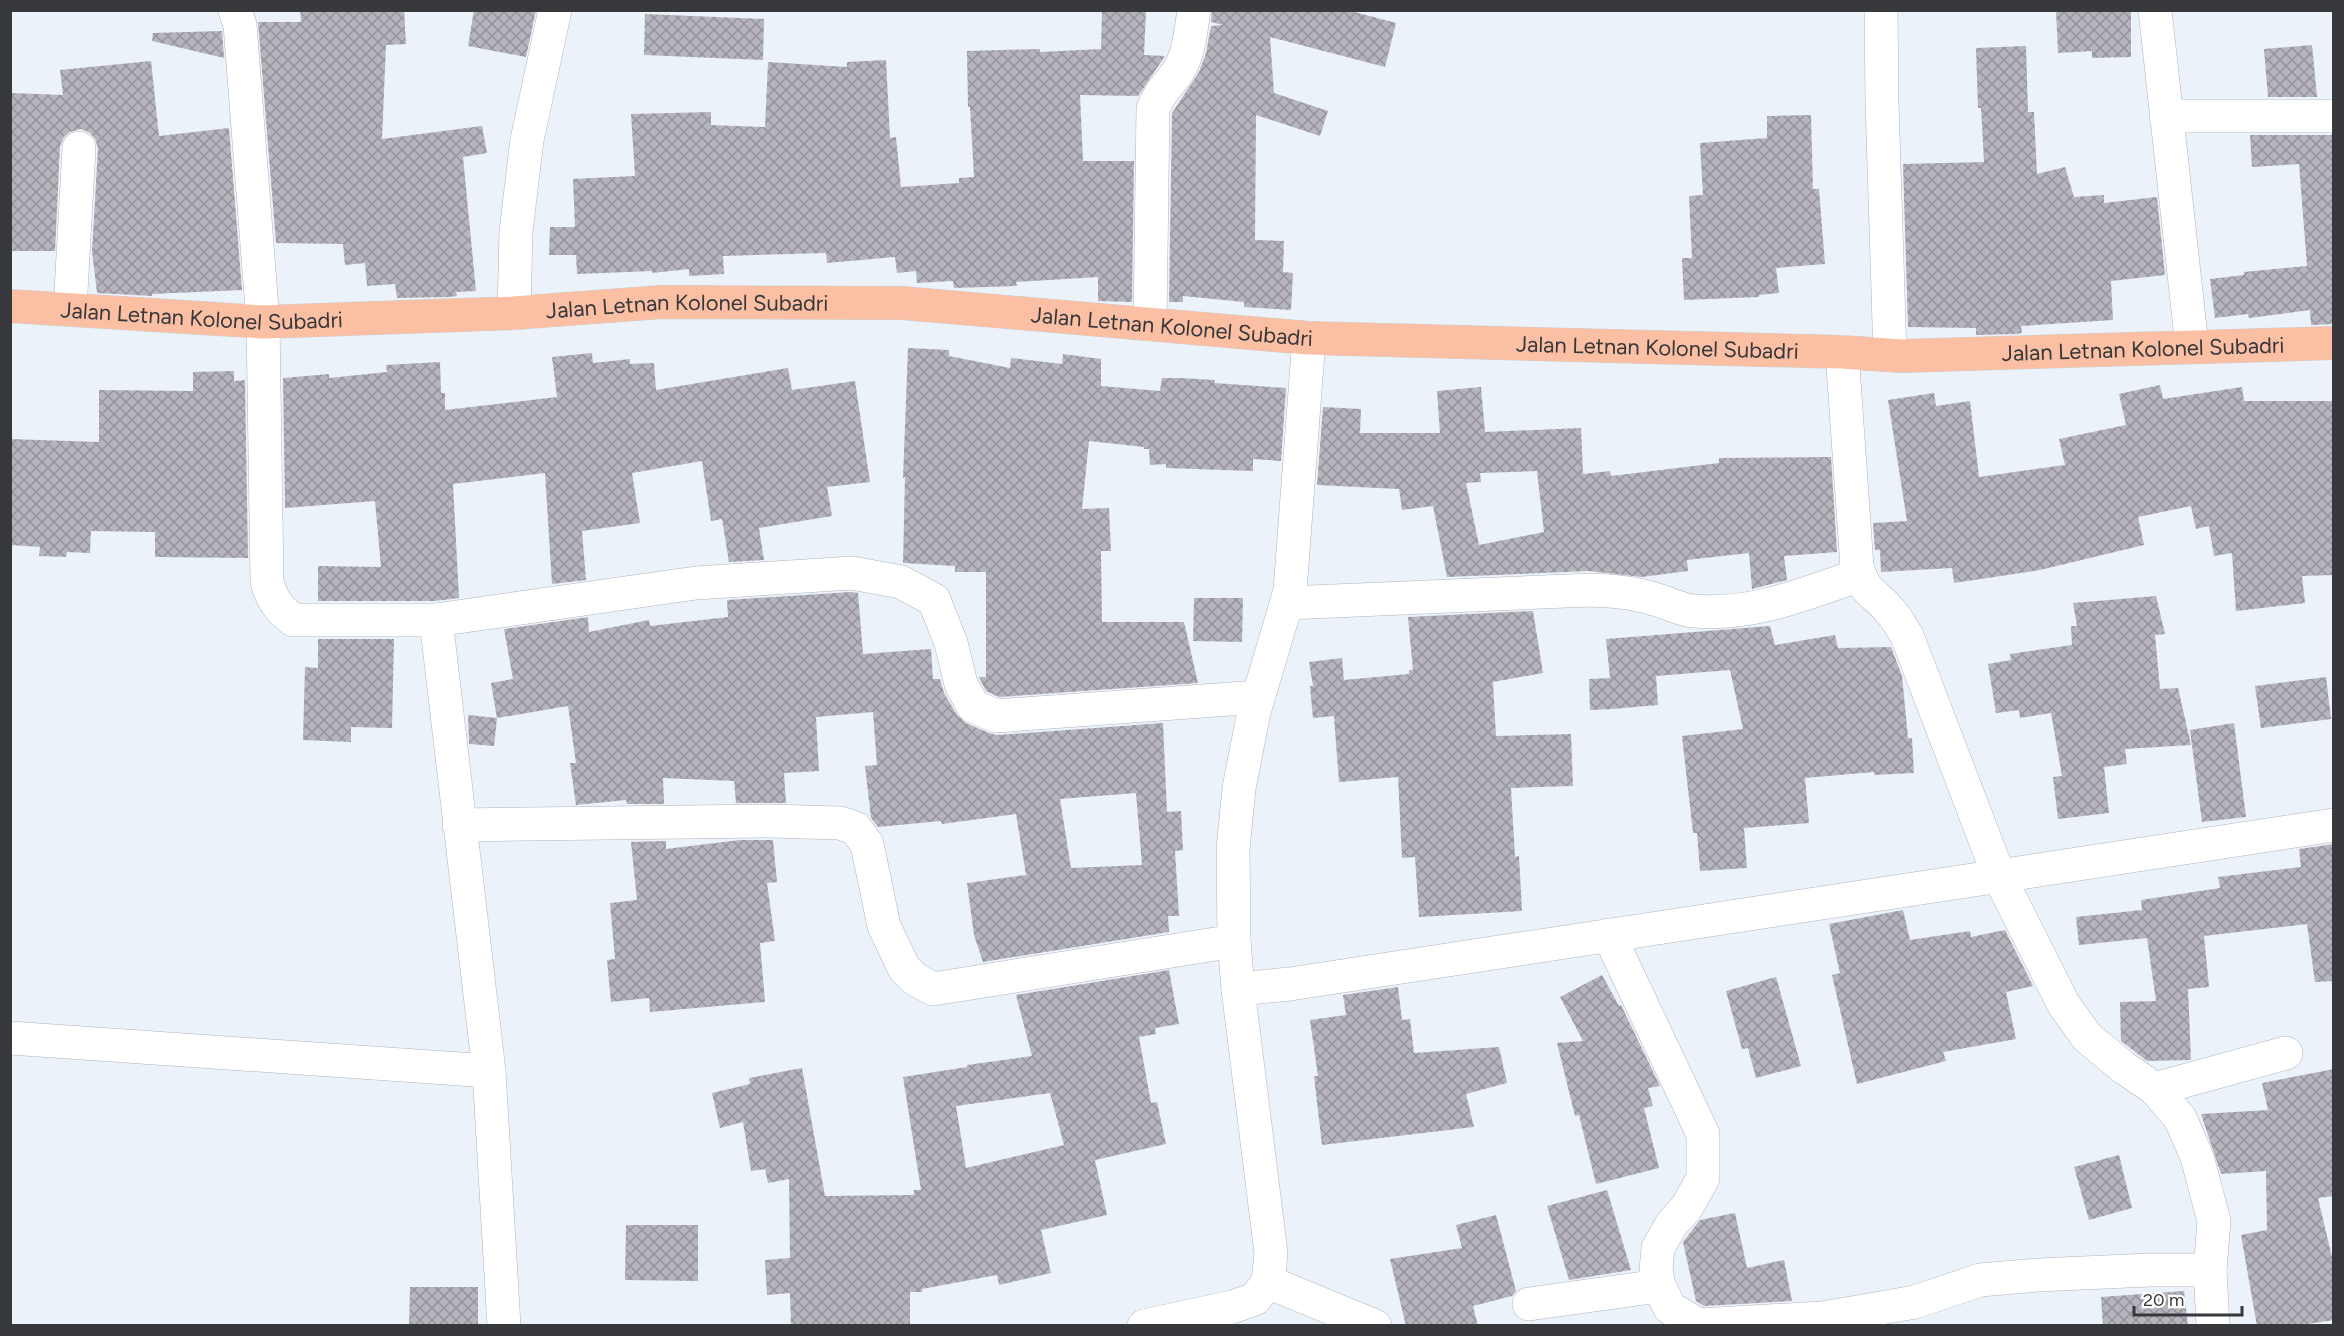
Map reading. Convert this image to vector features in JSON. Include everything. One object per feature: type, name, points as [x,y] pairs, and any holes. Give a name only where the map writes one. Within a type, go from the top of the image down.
[{"type":"main road","name":"Jalan Letnan Kolonel Subadri","points":[[10,306],[263,322],[514,314],[662,302],[902,303],[1309,338],[1890,355],[2334,343]]},
{"type":"street","points":[[235,10],[240,25],[263,322],[267,581],[270,595],[285,614],[293,620],[436,620],[696,583],[852,573],[901,582],[934,600],[951,643],[961,684],[973,706],[996,716],[1258,697]]},
{"type":"street","points":[[514,314],[516,231],[526,140],[555,10]]},
{"type":"street","points":[[1150,324],[1153,109],[1158,95],[1180,69],[1188,45],[1194,10]]},
{"type":"street","points":[[1881,10],[1890,355]]},
{"type":"street","points":[[2155,10],[2192,346]]},
{"type":"street","points":[[2166,116],[2334,116]]},
{"type":"street","points":[[70,310],[79,148]]},
{"type":"street","points":[[1144,1326],[1232,1307],[1255,1299],[1268,1282],[1271,1253],[1234,941],[1233,849],[1239,788],[1258,697],[1287,603],[1309,338]]},
{"type":"street","points":[[1842,352],[1857,567],[1860,575],[1868,591],[1891,612],[1907,636],[1999,876],[2064,1005],[2087,1037],[2155,1089],[2180,1118],[2197,1157],[2214,1221],[2210,1270],[2213,1326]]},
{"type":"street","points":[[1287,603],[1590,590],[1622,592],[1652,598],[1690,611],[1726,612],[1760,608],[1860,575]]},
{"type":"street","points":[[436,620],[489,1071],[504,1326]]},
{"type":"street","points":[[459,825],[769,821],[840,823],[855,828],[867,844],[884,926],[904,968],[915,979],[933,989],[1234,941]]},
{"type":"street","points":[[1238,989],[1290,984],[2334,825]]},
{"type":"street","points":[[1609,935],[1703,1134],[1704,1178],[1688,1207],[1671,1226],[1658,1248],[1656,1270],[1659,1286],[1670,1308],[1699,1325],[1822,1318],[1915,1302],[1980,1280],[2150,1270],[2210,1270]]},
{"type":"street","points":[[10,1038],[489,1071]]},
{"type":"street","points":[[2155,1089],[2286,1053]]},
{"type":"street","points":[[1268,1282],[1375,1326]]},
{"type":"street","points":[[1529,1304],[1659,1286]]},
{"type":"building","points":[[300,10],[404,10],[406,44],[386,45],[382,139],[482,126],[487,153],[463,157],[476,291],[456,292],[457,296],[449,297],[397,298],[395,284],[367,286],[365,263],[345,265],[343,244],[276,243],[258,22],[301,22]]},
{"type":"building","points":[[474,10],[536,10],[526,57],[468,46]]},
{"type":"building","points":[[1102,10],[1146,10],[1144,55],[1165,56],[1138,96],[1080,95],[1083,161],[1134,161],[1132,302],[1098,301],[1098,277],[1016,282],[1017,286],[954,288],[953,281],[917,283],[916,271],[897,273],[895,257],[827,263],[826,253],[723,256],[724,274],[689,276],[689,269],[652,273],[652,271],[577,274],[576,255],[549,255],[550,227],[575,227],[573,179],[635,176],[631,114],[711,112],[711,125],[765,127],[768,62],[847,67],[847,62],[886,60],[890,138],[896,137],[901,187],[959,183],[959,178],[974,177],[970,107],[968,107],[967,51],[1040,49],[1040,52],[1101,49]]},
{"type":"building","points":[[1212,10],[1347,10],[1396,23],[1385,67],[1270,37],[1274,93],[1328,111],[1320,136],[1256,115],[1255,240],[1284,241],[1283,272],[1293,273],[1291,310],[1244,307],[1244,302],[1183,296],[1183,302],[1169,302],[1172,113],[1199,72],[1206,53],[1211,26],[1223,25],[1211,22]]},
{"type":"building","points":[[2056,10],[2131,10],[2131,57],[2092,58],[2092,51],[2058,53]]},
{"type":"building","points":[[645,14],[764,19],[763,60],[644,55]]},
{"type":"building","points":[[222,31],[224,58],[152,41],[153,33]]},
{"type":"building","points":[[2312,45],[2317,97],[2268,97],[2264,49]]},
{"type":"building","points":[[2026,46],[2028,112],[2034,112],[2037,174],[2065,167],[2074,197],[2104,195],[2104,203],[2157,197],[2165,275],[2111,281],[2113,320],[2021,326],[2022,333],[2016,334],[1976,335],[1976,328],[1908,327],[1903,164],[1984,162],[1981,108],[1978,108],[1976,48]]},
{"type":"building","points":[[151,61],[159,136],[229,128],[242,290],[152,294],[152,296],[97,293],[92,251],[98,148],[90,133],[81,129],[70,132],[64,137],[60,146],[55,251],[10,251],[12,93],[63,95],[60,70]]},
{"type":"building","points":[[1811,115],[1813,189],[1819,189],[1825,264],[1776,268],[1779,293],[1759,295],[1759,297],[1684,300],[1682,258],[1692,258],[1689,196],[1703,195],[1700,143],[1767,138],[1767,116]]},
{"type":"building","points":[[2250,135],[2334,135],[2334,324],[2311,325],[2310,310],[2249,318],[2248,314],[2215,318],[2210,279],[2244,275],[2244,272],[2307,266],[2299,164],[2252,167]]},
{"type":"building","points":[[908,348],[949,350],[949,356],[1010,368],[1011,358],[1062,364],[1063,354],[1101,359],[1101,386],[1160,391],[1162,378],[1180,378],[1286,388],[1281,461],[1253,459],[1253,471],[1166,468],[1166,464],[1150,465],[1149,449],[1144,449],[1144,447],[1089,441],[1082,509],[1109,508],[1111,551],[1101,551],[1102,622],[1184,622],[1198,683],[999,697],[986,691],[979,677],[986,677],[986,572],[955,572],[955,566],[903,563],[905,477],[903,478]]},
{"type":"building","points":[[592,353],[593,363],[630,359],[630,364],[654,363],[656,390],[788,368],[792,390],[855,381],[870,482],[827,487],[832,516],[759,528],[764,560],[729,562],[722,519],[711,521],[702,461],[632,473],[640,523],[582,531],[586,580],[552,584],[545,473],[453,484],[459,598],[435,601],[318,601],[318,566],[381,567],[375,501],[285,508],[283,378],[329,374],[329,378],[387,372],[386,365],[440,362],[441,393],[445,393],[445,410],[557,397],[552,357]]},
{"type":"building","points":[[234,371],[234,381],[245,380],[248,558],[155,557],[155,532],[91,531],[90,553],[67,552],[66,557],[39,556],[40,547],[10,545],[10,439],[99,442],[99,390],[193,391],[193,372]]},
{"type":"building","points":[[2160,385],[2163,399],[2242,387],[2244,401],[2334,401],[2334,575],[2302,576],[2305,603],[2236,611],[2232,553],[2214,556],[2209,526],[2196,529],[2191,506],[2138,517],[2144,545],[2040,570],[1954,583],[1952,568],[1881,572],[1880,550],[1875,550],[1873,523],[1907,521],[1888,400],[1934,393],[1936,406],[1970,401],[1979,477],[2065,465],[2059,439],[2126,425],[2119,394]]},
{"type":"building","points":[[1481,387],[1485,432],[1581,428],[1583,474],[1610,471],[1611,476],[1719,463],[1719,458],[1831,457],[1837,552],[1784,556],[1787,580],[1752,589],[1749,553],[1687,560],[1688,571],[1642,577],[1589,571],[1447,577],[1433,506],[1402,510],[1399,489],[1317,485],[1323,407],[1361,409],[1360,433],[1440,433],[1437,391]],"holes":[[[1537,471],[1544,532],[1479,545],[1466,483],[1481,482],[1480,473]]]},
{"type":"building","points":[[858,593],[863,654],[931,649],[933,679],[940,679],[944,693],[957,715],[966,723],[989,733],[997,735],[1163,723],[1167,812],[1181,811],[1183,850],[1175,851],[1179,916],[1168,916],[1169,932],[983,962],[974,935],[967,883],[1026,875],[1016,814],[942,824],[941,821],[878,827],[871,818],[865,766],[877,765],[873,712],[816,717],[819,771],[784,773],[786,803],[736,803],[734,781],[663,778],[664,804],[627,804],[626,800],[576,805],[570,763],[576,763],[568,706],[497,718],[491,683],[513,679],[504,629],[588,617],[589,632],[649,620],[650,626],[728,617],[727,600]],"holes":[[[1136,793],[1142,865],[1071,868],[1060,799]]]},
{"type":"building","points":[[2156,596],[2165,634],[2155,635],[2160,689],[2178,688],[2191,745],[2125,749],[2127,764],[2104,767],[2109,813],[2058,819],[2053,777],[2062,776],[2051,713],[2020,718],[2019,710],[1996,713],[1988,664],[2011,660],[2010,654],[2072,645],[2071,626],[2077,626],[2073,603]]},
{"type":"building","points":[[1194,598],[1243,598],[1242,642],[1193,641]]},
{"type":"building","points":[[1533,611],[1543,673],[1493,682],[1496,736],[1571,734],[1573,786],[1511,788],[1515,857],[1519,856],[1522,911],[1419,917],[1415,857],[1402,858],[1398,777],[1339,782],[1334,716],[1313,718],[1310,686],[1313,686],[1309,662],[1342,658],[1344,680],[1409,674],[1409,670],[1413,670],[1408,617]]},
{"type":"building","points":[[1770,626],[1775,645],[1835,635],[1838,648],[1891,647],[1902,676],[1908,738],[1912,738],[1914,773],[1874,775],[1874,772],[1805,778],[1809,823],[1744,828],[1747,868],[1700,871],[1697,833],[1693,833],[1682,736],[1743,729],[1730,670],[1656,676],[1658,705],[1612,709],[1590,710],[1589,679],[1610,678],[1606,639]]},
{"type":"building","points":[[318,639],[394,639],[392,728],[351,727],[351,742],[303,740],[305,667],[318,668]]},
{"type":"building","points":[[2326,677],[2331,719],[2261,728],[2255,686]]},
{"type":"building","points":[[468,715],[497,718],[494,746],[469,744]]},
{"type":"building","points":[[2234,723],[2246,817],[2202,822],[2190,730]]},
{"type":"building","points":[[740,840],[773,840],[777,882],[767,883],[775,941],[760,943],[765,1002],[650,1012],[649,998],[611,1002],[607,960],[615,959],[610,903],[637,900],[631,842],[666,841],[666,849]]},
{"type":"building","points":[[2334,844],[2334,981],[2315,982],[2307,924],[2204,936],[2209,987],[2188,989],[2191,1060],[2147,1061],[2121,1041],[2120,1002],[2156,1001],[2147,938],[2079,945],[2076,917],[2142,910],[2141,900],[2220,888],[2218,877],[2301,867],[2299,849]]},
{"type":"building","points":[[1903,910],[1910,940],[1970,931],[1971,937],[2005,930],[2033,986],[2006,992],[2016,1039],[1943,1052],[1946,1061],[1857,1084],[1832,975],[1840,973],[1829,924]]},
{"type":"building","points":[[1169,970],[1179,1024],[1155,1028],[1156,1034],[1139,1037],[1151,1103],[1157,1102],[1166,1144],[1095,1160],[1107,1215],[1041,1230],[1051,1273],[999,1285],[997,1275],[922,1289],[922,1292],[910,1292],[910,1326],[791,1326],[790,1293],[767,1295],[765,1260],[790,1258],[789,1179],[768,1183],[765,1169],[751,1171],[743,1122],[720,1128],[712,1093],[750,1084],[749,1078],[802,1068],[825,1196],[914,1195],[914,1190],[921,1190],[903,1077],[1032,1056],[1016,995]],"holes":[[[1050,1093],[1064,1145],[966,1168],[956,1106]]]},
{"type":"building","points":[[1602,975],[1619,1006],[1621,1005],[1660,1086],[1648,1088],[1653,1106],[1644,1108],[1659,1168],[1596,1184],[1579,1115],[1575,1116],[1557,1043],[1583,1041],[1560,997]]},
{"type":"building","points":[[1776,977],[1801,1066],[1756,1078],[1748,1048],[1742,1049],[1726,991]]},
{"type":"building","points":[[1398,987],[1402,1020],[1410,1019],[1414,1053],[1499,1047],[1507,1083],[1466,1094],[1474,1127],[1322,1145],[1314,1076],[1318,1076],[1310,1020],[1346,1015],[1343,995]]},
{"type":"building","points":[[2334,1069],[2334,1196],[2318,1198],[2334,1266],[2334,1320],[2294,1326],[2257,1326],[2241,1235],[2267,1230],[2266,1171],[2221,1174],[2201,1114],[2268,1110],[2262,1083]]},
{"type":"building","points":[[2119,1155],[2132,1208],[2089,1220],[2074,1167]]},
{"type":"building","points":[[1607,1190],[1631,1270],[1569,1280],[1547,1206]]},
{"type":"building","points":[[1735,1213],[1747,1268],[1784,1260],[1792,1301],[1704,1306],[1696,1301],[1683,1242],[1700,1220]]},
{"type":"building","points":[[1496,1215],[1516,1291],[1512,1296],[1473,1306],[1478,1326],[1406,1326],[1390,1259],[1462,1248],[1456,1225]]},
{"type":"building","points":[[626,1225],[698,1225],[698,1281],[625,1280]]},
{"type":"building","points":[[410,1287],[478,1287],[478,1326],[409,1326]]},
{"type":"building","points":[[2184,1291],[2188,1326],[2103,1326],[2101,1297]]}]
